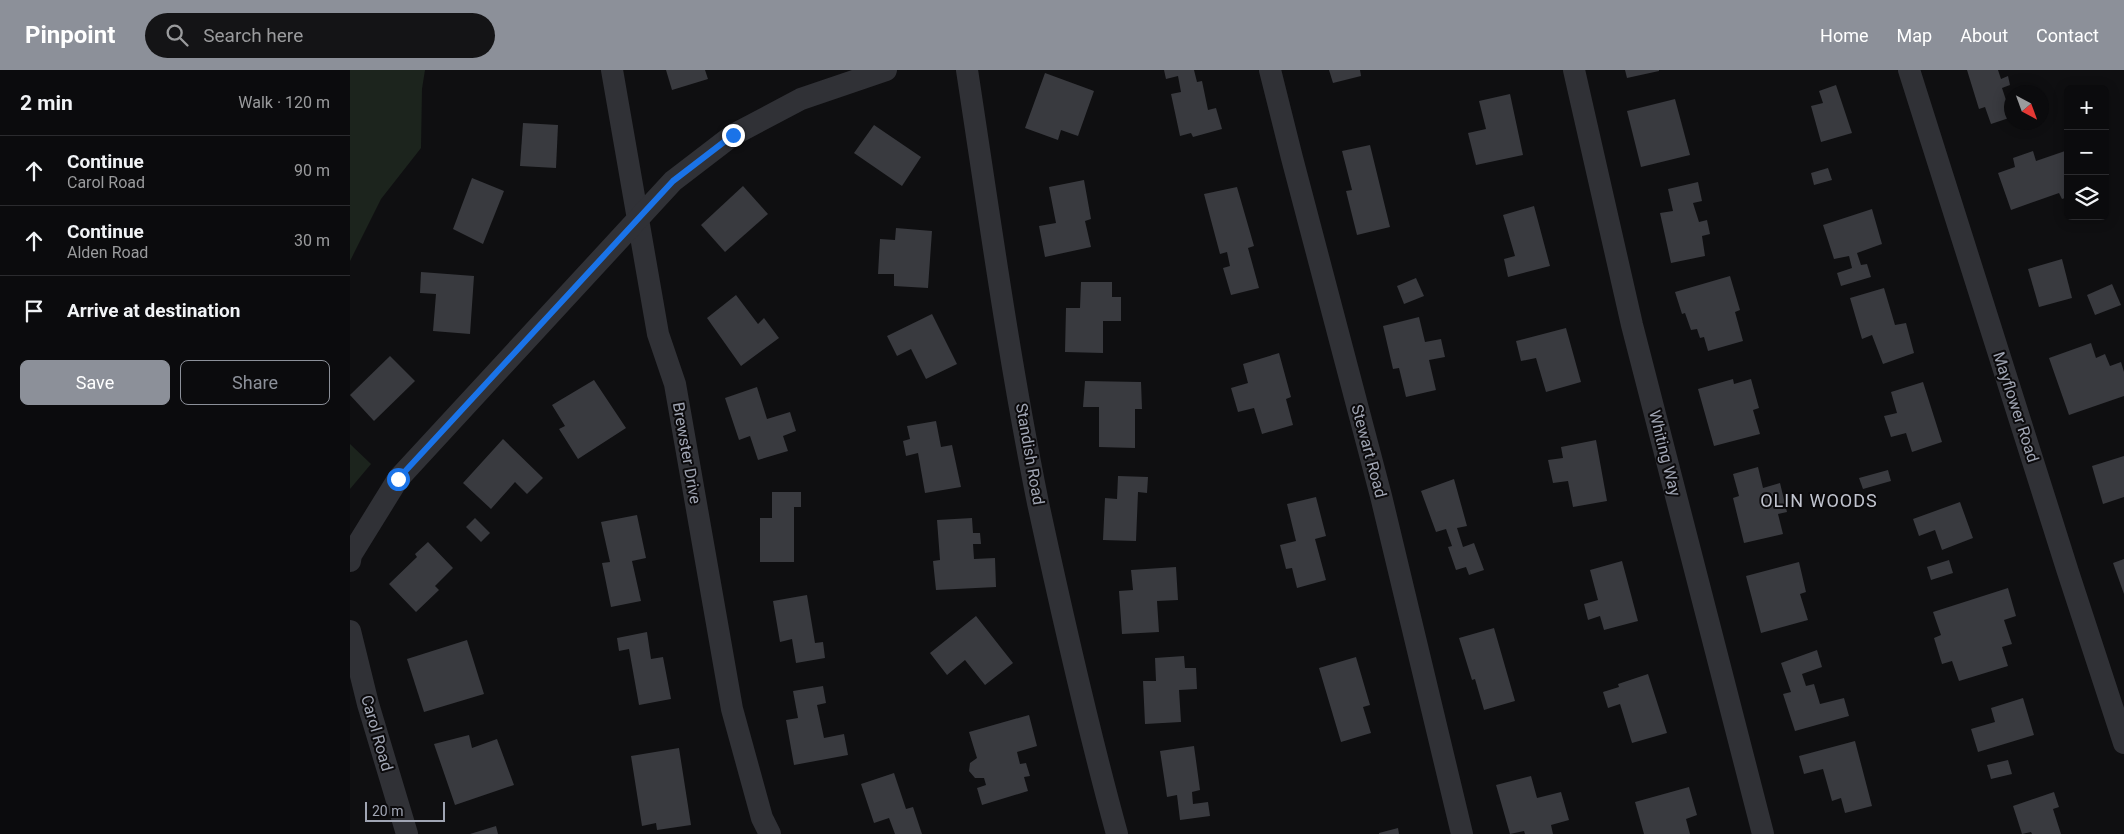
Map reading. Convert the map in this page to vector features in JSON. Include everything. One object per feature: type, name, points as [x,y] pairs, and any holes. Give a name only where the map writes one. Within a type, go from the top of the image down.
[{"type":"street","name":"Brewster Drive","points":[[612,70],[658,334],[676,384],[732,709],[762,818],[770,834]]},
{"type":"street","points":[[350,561],[351,555],[398,479],[673,181],[733,135],[801,99],[886,70]]},
{"type":"street","name":"Standish Road","points":[[967,70],[1003,303],[1038,502],[1094,751],[1117,834]]},
{"type":"street","name":"Stewart Road","points":[[1270,70],[1381,496],[1462,834]]},
{"type":"street","name":"Whiting Way","points":[[1574,70],[1632,325],[1763,834]]},
{"type":"street","name":"Mayflower Road","points":[[1909,70],[2124,743]]},
{"type":"street","name":"Carol Road","points":[[350,632],[368,704],[407,834]]},
{"type":"shaded area","points":[[350,70],[425,70],[422,89],[421,148],[381,199],[350,261]]},
{"type":"shaded area","points":[[350,444],[371,464],[350,489]]},
{"type":"building","points":[[666,70],[705,70],[708,79],[672,90]]},
{"type":"building","points":[[1164,70],[1194,70],[1197,82],[1202,81],[1208,110],[1216,108],[1222,129],[1193,137],[1191,133],[1180,136],[1171,94],[1181,92],[1178,76],[1166,79]]},
{"type":"building","points":[[1329,70],[1360,70],[1361,76],[1333,83]]},
{"type":"building","points":[[1625,70],[1659,70],[1659,71],[1627,78]]},
{"type":"building","points":[[1967,70],[1998,70],[2001,79],[2008,76],[2010,85],[2004,85],[2002,88],[2004,94],[2004,120],[1991,124],[1985,107],[1979,109]]},
{"type":"building","points":[[1045,73],[1094,91],[1078,136],[1061,130],[1058,140],[1025,128]]},
{"type":"building","points":[[1836,85],[1852,133],[1821,142],[1811,106],[1823,103],[1819,91]]},
{"type":"building","points":[[1510,94],[1523,155],[1476,165],[1468,133],[1486,129],[1479,101]]},
{"type":"building","points":[[1675,99],[1690,155],[1641,167],[1627,111]]},
{"type":"building","points":[[523,123],[558,125],[556,168],[520,166]]},
{"type":"building","points":[[874,125],[921,157],[902,186],[854,153]]},
{"type":"building","points":[[1370,145],[1390,227],[1357,235],[1346,191],[1352,190],[1342,151]]},
{"type":"building","points":[[2033,151],[2036,161],[2064,151],[2064,198],[2062,199],[2059,193],[2011,210],[1998,173],[2015,167],[2013,158]]},
{"type":"building","points":[[1828,168],[1832,180],[1814,185],[1811,173]]},
{"type":"building","points":[[472,178],[504,191],[483,244],[453,229]]},
{"type":"building","points":[[1084,180],[1091,219],[1085,221],[1091,247],[1045,257],[1039,226],[1056,223],[1049,187]]},
{"type":"building","points":[[1698,182],[1702,201],[1693,203],[1699,222],[1707,220],[1710,234],[1702,236],[1705,256],[1671,263],[1660,213],[1673,211],[1668,189]]},
{"type":"building","points":[[743,186],[768,214],[725,252],[701,225]]},
{"type":"building","points":[[1237,187],[1254,246],[1248,248],[1259,288],[1231,295],[1223,268],[1230,266],[1227,252],[1220,254],[1204,194]]},
{"type":"building","points":[[1534,206],[1550,266],[1508,277],[1504,259],[1515,256],[1503,215]]},
{"type":"building","points":[[1872,209],[1882,244],[1857,253],[1861,265],[1867,264],[1871,277],[1841,286],[1837,273],[1852,268],[1849,256],[1834,259],[1823,225]]},
{"type":"building","points":[[896,228],[932,231],[928,288],[894,286],[894,274],[878,274],[880,239],[895,240]]},
{"type":"building","points":[[2062,259],[2072,298],[2039,307],[2028,269]]},
{"type":"building","points":[[421,272],[474,276],[470,334],[433,331],[436,294],[420,293]]},
{"type":"building","points":[[1730,276],[1740,310],[1735,312],[1743,341],[1708,351],[1704,337],[1700,338],[1697,329],[1691,330],[1685,313],[1682,314],[1675,292]]},
{"type":"building","points":[[1416,278],[1424,296],[1404,304],[1397,286]]},
{"type":"building","points":[[1081,282],[1112,282],[1112,297],[1121,297],[1121,321],[1103,321],[1103,353],[1065,352],[1066,308],[1080,308]]},
{"type":"building","points":[[2112,284],[2121,305],[2095,315],[2087,295]]},
{"type":"building","points":[[1884,288],[1895,325],[1906,323],[1914,353],[1883,364],[1872,335],[1862,339],[1850,298]]},
{"type":"building","points":[[736,295],[758,324],[764,318],[779,338],[741,366],[707,318]]},
{"type":"building","points":[[932,314],[957,364],[926,379],[911,349],[897,356],[887,336]]},
{"type":"building","points":[[1419,317],[1425,342],[1441,339],[1445,357],[1429,360],[1436,390],[1406,397],[1399,368],[1393,369],[1383,326]]},
{"type":"building","points":[[1566,328],[1581,382],[1546,392],[1536,358],[1521,361],[1516,341]]},
{"type":"building","points":[[2091,343],[2096,358],[2105,354],[2110,366],[2121,362],[2124,372],[2124,396],[2069,415],[2049,358]]},
{"type":"building","points":[[1279,353],[1291,397],[1286,399],[1293,425],[1262,434],[1254,408],[1238,412],[1231,388],[1248,383],[1243,364]]},
{"type":"building","points":[[390,356],[415,381],[374,421],[350,395]]},
{"type":"building","points":[[1733,379],[1734,384],[1751,379],[1759,408],[1753,410],[1760,434],[1714,446],[1698,389]]},
{"type":"building","points":[[594,380],[626,428],[578,459],[559,429],[565,426],[552,405]]},
{"type":"building","points":[[1085,381],[1141,382],[1142,409],[1135,409],[1135,448],[1099,447],[1099,407],[1083,407]]},
{"type":"building","points":[[1923,382],[1942,442],[1912,452],[1906,433],[1891,437],[1884,416],[1897,413],[1891,392]]},
{"type":"building","points":[[757,387],[767,419],[790,412],[796,431],[783,436],[788,451],[758,460],[750,436],[739,440],[725,398]]},
{"type":"building","points":[[936,421],[941,447],[952,445],[961,487],[925,493],[918,453],[906,456],[903,441],[910,439],[907,426]]},
{"type":"building","points":[[503,439],[543,478],[527,494],[515,482],[491,509],[463,483]]},
{"type":"building","points":[[1596,440],[1607,501],[1573,507],[1568,481],[1553,483],[1548,460],[1563,458],[1561,447]]},
{"type":"building","points":[[2124,456],[2124,497],[2103,504],[2092,466]]},
{"type":"building","points":[[1758,467],[1763,488],[1780,483],[1787,512],[1778,514],[1783,534],[1744,543],[1733,498],[1739,496],[1733,474]]},
{"type":"building","points":[[1888,470],[1891,481],[1863,489],[1859,478]]},
{"type":"building","points":[[1118,476],[1148,477],[1147,493],[1138,492],[1136,541],[1103,540],[1105,498],[1117,499]]},
{"type":"building","points":[[1454,479],[1467,526],[1457,528],[1463,547],[1474,543],[1484,570],[1469,575],[1466,567],[1456,570],[1448,547],[1452,546],[1446,529],[1436,532],[1421,491]]},
{"type":"building","points":[[772,492],[801,492],[801,507],[794,507],[794,562],[760,562],[760,518],[772,518]]},
{"type":"building","points":[[1316,497],[1326,536],[1315,539],[1326,580],[1297,588],[1292,568],[1286,569],[1280,545],[1296,541],[1287,504]]},
{"type":"building","points":[[1960,502],[1973,538],[1942,550],[1935,530],[1919,536],[1913,519]]},
{"type":"building","points":[[637,515],[646,558],[632,561],[641,601],[611,607],[602,563],[610,562],[601,522]]},
{"type":"building","points":[[475,518],[490,533],[481,542],[466,527]]},
{"type":"building","points":[[972,518],[973,533],[980,533],[981,544],[973,544],[974,559],[995,558],[996,587],[936,590],[933,561],[940,560],[937,520]]},
{"type":"building","points":[[428,542],[453,568],[435,586],[439,590],[416,612],[389,584],[417,557],[415,554]]},
{"type":"building","points":[[2124,559],[2124,594],[2113,563]]},
{"type":"building","points":[[1949,560],[1953,573],[1931,580],[1927,567]]},
{"type":"building","points":[[1622,561],[1638,621],[1604,630],[1600,616],[1588,620],[1584,604],[1598,600],[1590,570]]},
{"type":"building","points":[[1799,562],[1806,592],[1800,594],[1808,620],[1761,633],[1746,576]]},
{"type":"building","points":[[1176,567],[1178,600],[1157,601],[1159,632],[1122,634],[1119,591],[1133,590],[1131,570]]},
{"type":"building","points":[[2008,588],[2016,616],[2004,620],[2012,644],[2002,647],[2008,666],[1959,681],[1952,661],[1942,664],[1934,638],[1941,635],[1933,612]]},
{"type":"building","points":[[807,595],[815,643],[823,642],[825,658],[796,663],[792,639],[780,642],[773,601]]},
{"type":"building","points":[[976,616],[1013,663],[985,685],[965,660],[947,675],[930,653]]},
{"type":"building","points":[[1494,628],[1515,701],[1484,710],[1475,679],[1472,680],[1459,638]]},
{"type":"building","points":[[647,632],[651,659],[663,657],[671,699],[639,705],[629,649],[619,651],[617,638]]},
{"type":"building","points":[[467,640],[484,694],[424,712],[407,659]]},
{"type":"building","points":[[1817,650],[1822,667],[1802,674],[1806,686],[1814,684],[1820,704],[1844,698],[1849,716],[1795,731],[1783,694],[1791,692],[1781,663]]},
{"type":"building","points":[[1184,656],[1185,668],[1196,668],[1197,689],[1179,690],[1181,722],[1145,724],[1143,681],[1156,681],[1155,658]]},
{"type":"building","points":[[1356,657],[1370,705],[1363,707],[1371,733],[1341,742],[1319,668]]},
{"type":"building","points":[[1648,674],[1667,733],[1632,743],[1620,704],[1608,708],[1603,692],[1619,687],[1618,684]]},
{"type":"building","points":[[823,686],[826,703],[817,705],[824,738],[844,734],[848,755],[794,765],[786,720],[798,718],[793,691]]},
{"type":"building","points":[[2023,698],[2034,735],[1978,752],[1971,729],[1995,722],[1991,708]]},
{"type":"building","points":[[1029,715],[1037,746],[1017,752],[1020,764],[1026,763],[1030,776],[1024,777],[1028,791],[982,805],[977,788],[986,785],[984,778],[975,778],[969,771],[970,763],[977,758],[969,732]]},
{"type":"building","points":[[469,735],[472,748],[497,739],[514,785],[455,805],[434,744]]},
{"type":"building","points":[[1855,741],[1872,806],[1845,813],[1841,798],[1832,801],[1823,769],[1804,774],[1799,756]]},
{"type":"building","points":[[1194,746],[1200,790],[1192,792],[1193,804],[1208,802],[1210,816],[1180,820],[1177,795],[1167,797],[1160,751]]},
{"type":"building","points":[[679,748],[691,825],[657,830],[656,823],[642,826],[631,756]]},
{"type":"building","points":[[2008,760],[2012,774],[1991,779],[1987,765]]},
{"type":"building","points":[[894,773],[906,809],[913,807],[922,834],[895,834],[889,818],[874,823],[861,784]]},
{"type":"building","points":[[1531,776],[1537,798],[1561,792],[1569,820],[1551,825],[1553,834],[1525,834],[1524,831],[1510,834],[1496,785]]},
{"type":"building","points":[[1689,787],[1697,815],[1686,819],[1690,834],[1644,834],[1635,802]]},
{"type":"building","points":[[2054,792],[2059,807],[2053,809],[2061,834],[2032,834],[2031,832],[2022,834],[2013,806]]},
{"type":"building","points":[[496,826],[498,834],[470,834]]},
{"type":"building","points":[[1398,828],[1399,834],[1379,834],[1379,833]]},
{"type":"district","name":"OLIN WOODS","points":[[1819,500]]},
{"type":"route","points":[[398,479],[673,181],[733,135]]}]
